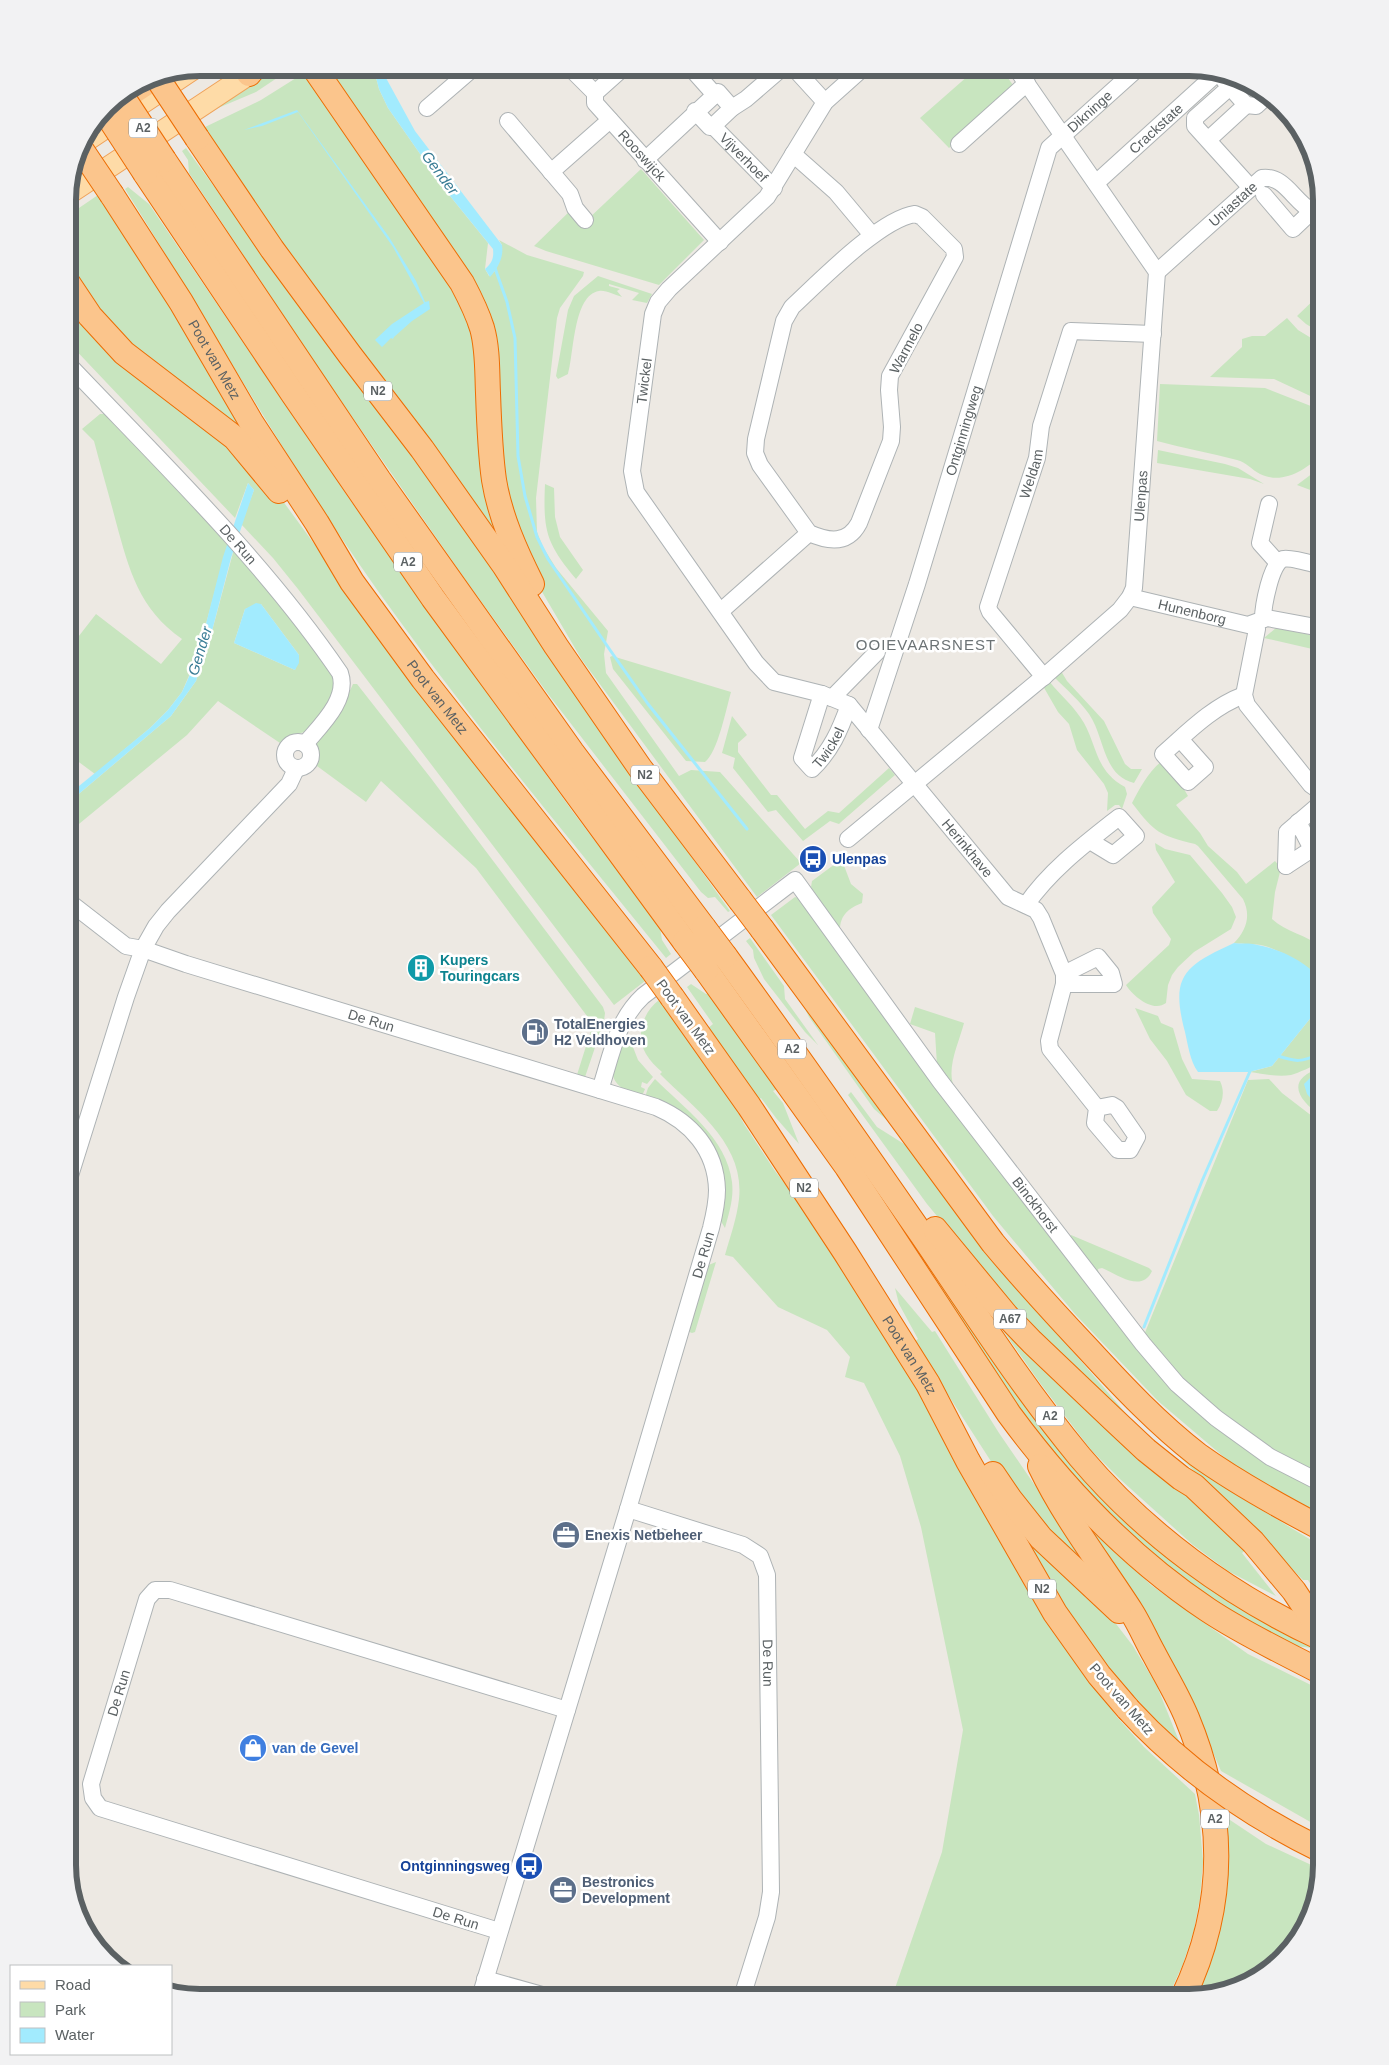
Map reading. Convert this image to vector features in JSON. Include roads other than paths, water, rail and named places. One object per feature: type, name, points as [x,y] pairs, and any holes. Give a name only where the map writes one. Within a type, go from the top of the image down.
[{"type":"highway","name":"N2","points":[[320,77],[462,283],[475,307],[483,330],[487,356],[489,421],[494,482],[505,522],[518,558],[542,602],[556,646]]},
{"type":"highway","name":"N2","points":[[161,83],[272,249],[350,355],[422,448],[504,565],[556,646],[640,768],[762,929],[993,1243],[1029,1286],[1136,1400],[1165,1428],[1198,1454],[1239,1482],[1313,1523]]},
{"type":"highway","name":"A2","points":[[125,102],[155,166],[293,394],[427,590],[706,970],[847,1167],[1025,1435],[1088,1510],[1130,1550],[1185,1594],[1233,1626],[1313,1667]]},
{"type":"highway","name":"A2","points":[[108,117],[155,166],[572,752],[725,956],[810,1074],[1030,1391],[1080,1456],[1142,1520],[1218,1581],[1313,1632]]},
{"type":"highway","name":"Poot van Metz","points":[[86,154],[181,302],[251,422],[317,523],[352,582],[423,679],[750,1106],[928,1384],[968,1461],[1056,1613],[1099,1675],[1128,1709],[1170,1751],[1212,1786],[1256,1815],[1313,1845]]},
{"type":"highway","name":"N2","points":[[77,296],[90,316],[124,353],[235,438],[262,469],[314,539],[352,582]]},
{"type":"highway","name":"A67","points":[[857,1143],[887,1170],[971,1274],[1032,1342],[1146,1450],[1194,1486],[1253,1542],[1300,1599],[1313,1628]]},
{"type":"highway","name":"A67","points":[[1029,1286],[1104,1384],[1185,1472],[1194,1486]]},
{"type":"highway","name":"N2","points":[[928,1384],[1027,1522],[1041,1538],[1111,1602],[1151,1649]]},
{"type":"highway","name":"A2","points":[[1025,1435],[1054,1494],[1132,1613],[1187,1718],[1202,1762],[1215,1816],[1217,1861],[1210,1919],[1202,1954],[1187,1989]]},
{"type":"main road","points":[[77,188],[244,77]]},
{"type":"main road","points":[[95,135],[179,79]]},
{"type":"street","points":[[427,108],[463,77]]},
{"type":"street","points":[[579,77],[595,93],[613,77]]},
{"type":"street","points":[[699,77],[715,95]]},
{"type":"street","name":"Vijverhoef","points":[[712,126],[772,77]]},
{"type":"street","points":[[802,77],[825,102]]},
{"type":"street","name":"Twickel","points":[[853,77],[825,102],[767,197],[669,289],[658,302],[653,314],[632,472],[636,492],[756,663],[774,682],[827,696],[848,705],[914,784]]},
{"type":"street","points":[[1023,77],[1157,272]]},
{"type":"street","name":"Dikninge","points":[[1063,136],[1128,77]]},
{"type":"street","name":"Crackstate","points":[[1096,183],[1211,79]]},
{"type":"street","name":"Crackstate","points":[[1224,82],[1195,118],[1195,126],[1257,192]]},
{"type":"street","name":"Crackstate","points":[[1226,82],[1246,105]]},
{"type":"street","points":[[959,144],[1027,83]]},
{"type":"street","points":[[645,160],[718,92],[732,108]]},
{"type":"street","name":"Rooswijck","points":[[595,93],[594,103],[720,242]]},
{"type":"street","points":[[1208,140],[1246,105],[1256,106],[1262,100]]},
{"type":"street","name":"Vijverhoef","points":[[696,112],[710,128],[712,126],[774,188]]},
{"type":"street","points":[[551,172],[610,120]]},
{"type":"street","points":[[508,121],[570,194],[575,208],[585,220]]},
{"type":"street","name":"Ontginningweg","points":[[869,730],[917,584],[1049,148],[1063,136]]},
{"type":"street","points":[[793,154],[836,192],[872,235]]},
{"type":"street","name":"Uniastate","points":[[1157,272],[1257,192],[1262,178],[1272,177],[1279,181],[1305,208],[1313,208]]},
{"type":"street","name":"Uniastate","points":[[1257,192],[1293,229],[1313,212]]},
{"type":"street","name":"Warmelo","points":[[914,214],[922,216],[954,249],[955,257],[890,376],[889,390],[892,426],[890,441],[854,533],[845,539],[821,538],[810,533],[760,465],[755,453],[756,439],[787,315],[792,307],[872,235],[906,216],[914,214]]},
{"type":"street","name":"Ulenpas","points":[[848,838],[1044,677],[1120,610],[1130,597],[1135,579],[1157,272]]},
{"type":"street","name":"Weldam","points":[[1044,677],[990,612],[988,607],[1037,458],[1044,417],[1071,332],[1152,334]]},
{"type":"street","name":"De Run","points":[[76,1155],[143,949],[156,926],[168,911],[290,784],[296,769],[289,766],[285,759],[285,752],[289,745],[294,743],[305,744],[339,697],[343,682],[340,673],[278,590],[220,525],[77,373]]},
{"type":"street","points":[[1270,504],[1260,543],[1277,562]]},
{"type":"street","points":[[721,611],[810,533]]},
{"type":"street","points":[[1313,564],[1286,558],[1277,562],[1273,570],[1257,629],[1244,696],[1247,705],[1313,784]]},
{"type":"street","name":"Hunenborg","points":[[1130,597],[1248,625],[1259,621],[1277,619],[1313,626]]},
{"type":"street","points":[[827,696],[876,652]]},
{"type":"street","name":"Twickel","points":[[827,696],[802,758],[812,768],[824,757],[839,732],[848,705]]},
{"type":"street","points":[[1180,739],[1206,715],[1232,700],[1244,696]]},
{"type":"street","name":"Herinkhave","points":[[914,784],[1008,897],[1036,910],[1041,918],[1064,979],[1049,1041],[1050,1050],[1097,1108]]},
{"type":"street","points":[[1298,822],[1313,810]]},
{"type":"street","points":[[1026,906],[1048,878],[1090,841]]},
{"type":"street","name":"Binckhorst","points":[[658,985],[795,880],[940,1082],[1137,1336],[1177,1384],[1216,1418],[1270,1457],[1313,1479]]},
{"type":"street","name":"De Run","points":[[77,907],[126,946],[143,949],[186,964],[669,1112],[690,1127],[708,1152],[717,1189],[717,1201],[711,1228],[482,1988]]},
{"type":"street","points":[[600,1090],[621,1026],[631,1007],[658,985]]},
{"type":"street","name":"De Run","points":[[628,1509],[743,1545],[760,1556],[767,1575],[771,1892],[767,1917],[745,1989]]},
{"type":"street","name":"De Run","points":[[499,1931],[100,1808],[93,1798],[91,1784],[147,1599],[155,1590],[170,1590],[567,1710]]},
{"type":"street","points":[[485,1979],[518,1988]]},
{"type":"water","name":"Gender","points":[[376,77],[385,77],[415,131],[502,245],[500,262],[490,277],[485,269],[492,260],[493,249],[446,191],[388,108]]},
{"type":"water","points":[[297,110],[389,237],[416,281],[425,302],[429,301],[430,309],[412,321],[382,347],[375,340],[392,324],[424,303],[393,247],[298,112],[262,126],[244,130]]},
{"type":"water","name":"Gender","points":[[248,483],[254,490],[231,558],[212,631],[196,681],[171,716],[77,796],[77,788],[150,728],[182,692],[197,659],[223,557]]},
{"type":"water","points":[[256,603],[261,604],[299,655],[299,663],[295,670],[234,643],[245,609]]},
{"type":"water","points":[[1234,943],[1272,948],[1299,961],[1313,971],[1313,1015],[1272,1066],[1249,1072],[1198,1072],[1193,1063],[1181,1013],[1179,998],[1181,985],[1185,975],[1193,967],[1217,951]]},
{"type":"water","points":[[1313,1077],[1313,1101],[1307,1094],[1304,1084]]},
{"type":"waterway","points":[[495,268],[507,302],[515,338],[518,456],[525,496],[537,537],[548,559],[648,704],[747,829]]},
{"type":"waterway","points":[[1275,1055],[1298,1060],[1313,1057]]},
{"type":"waterway","points":[[1144,1327],[1202,1181],[1251,1069]]},
{"type":"place","name":"Ulenpas","points":[[813,859]]},
{"type":"place","name":"Kupers Touringcars","points":[[421,968]]},
{"type":"place","name":"TotalEnergies H2 Veldhoven","points":[[535,1032]]},
{"type":"place","name":"Enexis Netbeheer","points":[[566,1535]]},
{"type":"place","name":"van de Gevel","points":[[253,1748]]},
{"type":"place","name":"Ontginningsweg","points":[[529,1866]]},
{"type":"place","name":"Bestronics Development","points":[[563,1890]]},
{"type":"district","name":"OOIEVAARSNEST","points":[[926,645]]}]
